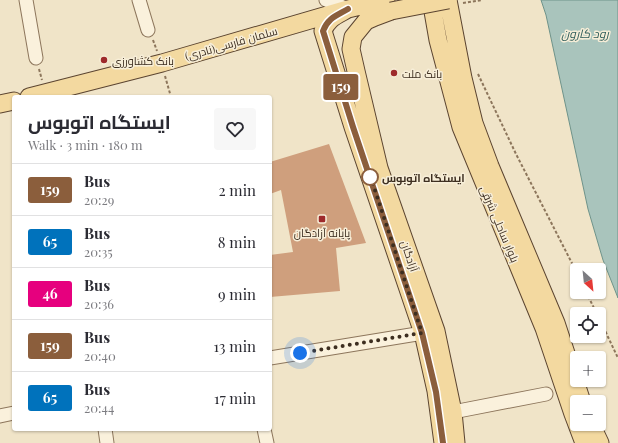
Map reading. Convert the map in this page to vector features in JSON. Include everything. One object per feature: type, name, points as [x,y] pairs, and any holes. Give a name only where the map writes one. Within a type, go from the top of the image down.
[{"type":"main road","name":"بلوار ساحلی شرقی","points":[[431,0],[438,40],[461,127],[544,328],[584,443]]},
{"type":"main road","name":"بلوار ساحلی شرقی","points":[[448,0],[463,78],[474,123],[490,166],[556,323],[580,395]]},
{"type":"main road","points":[[389,5],[448,0]]},
{"type":"main road","name":"سلمان فارسی(نادری)","points":[[38,95],[162,63],[348,9],[389,5]]},
{"type":"main road","name":"آزادگان","points":[[389,5],[375,17],[366,22],[353,37],[351,49],[379,168],[436,331],[453,412],[456,443]]},
{"type":"main road","name":"آزادگان","points":[[348,9],[326,23],[323,31],[353,127],[422,333],[436,392],[443,443]]},
{"type":"main road","points":[[0,104],[12,101]]},
{"type":"main road","points":[[594,431],[600,443]]},
{"type":"street","points":[[26,0],[36,58]]},
{"type":"street","points":[[139,0],[148,30]]},
{"type":"street","points":[[326,0],[348,9]]},
{"type":"street","points":[[272,358],[422,333]]},
{"type":"street","points":[[453,412],[546,394]]},
{"type":"street","points":[[0,416],[12,413]]},
{"type":"street","points":[[105,431],[107,443]]},
{"type":"street","points":[[264,431],[267,443]]},
{"type":"path","points":[[36,58],[46,93]]},
{"type":"path","points":[[476,71],[571,263]]},
{"type":"path","points":[[606,333],[618,358]]},
{"type":"water","name":"رود کارون","points":[[541,0],[618,0],[618,298],[606,268],[606,263],[604,263],[603,260],[588,209],[546,15]]},
{"type":"building","name":"پایانه آزادگان","points":[[329,144],[366,243],[336,248],[340,291],[272,297],[272,255],[293,252],[281,190],[272,193],[272,161]]},
{"type":"bus line","name":"159","points":[[348,9],[326,23],[323,31],[353,127],[422,333],[436,392],[443,443]]},
{"type":"place","name":"بانک کشاورزی","points":[[104,60]]},
{"type":"place","name":"بانک ملت","points":[[394,73]]},
{"type":"place","name":"ایستگاه اتوبوس","points":[[370,177]]},
{"type":"place","name":"پایانه آزادگان","points":[[322,219]]},
{"type":"route","points":[[300,353],[422,333],[369,172],[370,177]]}]
